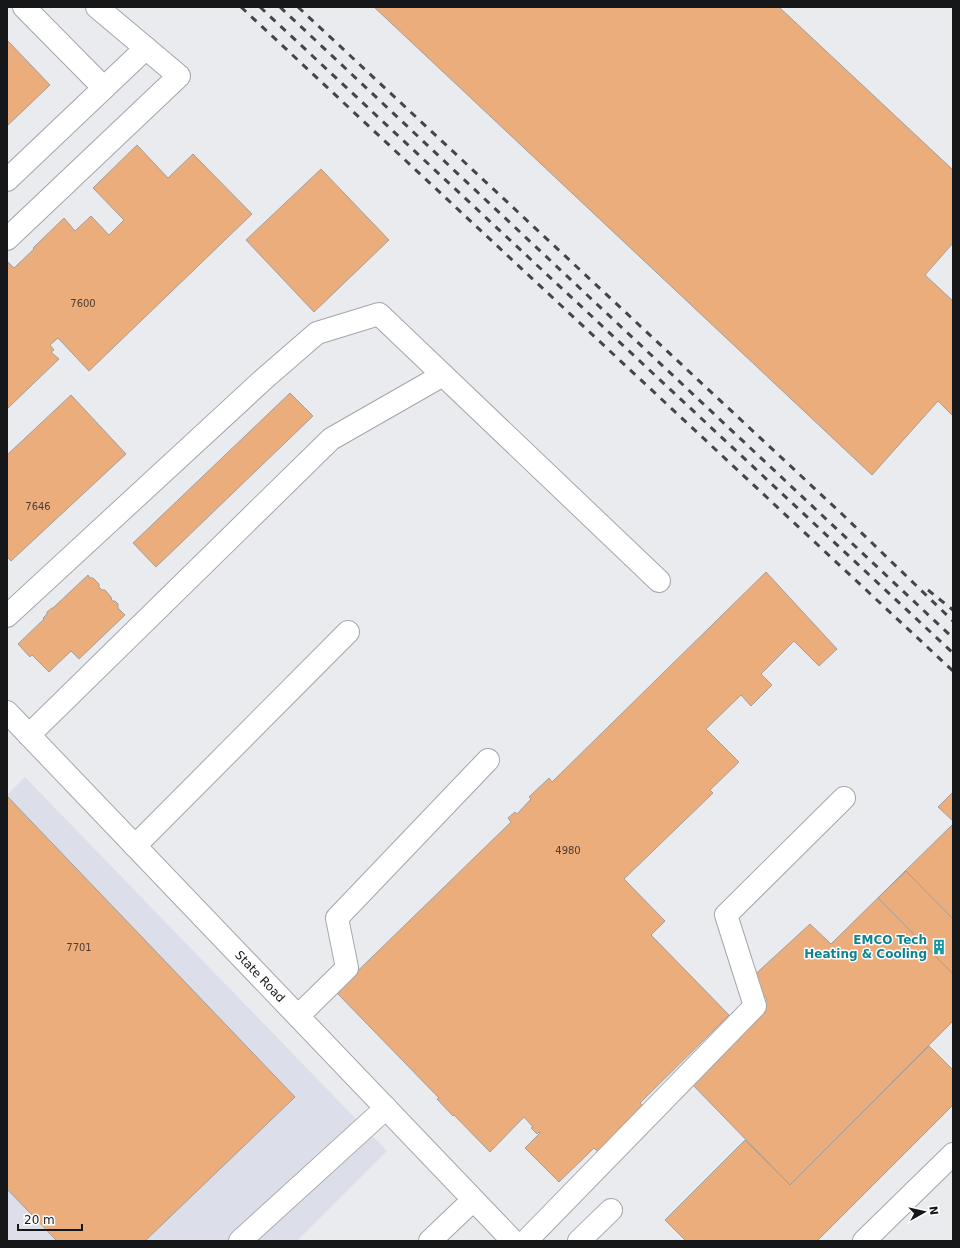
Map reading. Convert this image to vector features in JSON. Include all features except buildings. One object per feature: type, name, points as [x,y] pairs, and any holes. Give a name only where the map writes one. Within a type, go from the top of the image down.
[{"type":"main road","points":[[24,7],[104,88]]},
{"type":"main road","points":[[7,239],[179,76],[97,7]]},
{"type":"main road","points":[[7,180],[146,48]]},
{"type":"main road","points":[[7,616],[265,378],[317,333],[379,314],[658,581]]},
{"type":"main road","points":[[29,735],[331,439],[443,375]]},
{"type":"main road","points":[[135,846],[348,632]]},
{"type":"main road","name":"State Road","points":[[7,712],[513,1241]]},
{"type":"main road","points":[[298,1016],[347,968],[337,918],[488,760]]},
{"type":"main road","points":[[526,1241],[755,1006],[726,915],[844,798]]},
{"type":"main road","points":[[240,1241],[386,1108]]},
{"type":"main road","points":[[864,1241],[953,1154]]},
{"type":"main road","points":[[430,1241],[473,1200]]},
{"type":"main road","points":[[579,1241],[612,1210]]},
{"type":"shaded area","points":[[25,777],[387,1151],[297,1241],[7,1241],[7,795]]},
{"type":"railway","points":[[241,7],[953,671]]},
{"type":"railway","points":[[260,7],[953,653]]},
{"type":"railway","points":[[280,7],[953,638]]},
{"type":"railway","points":[[298,7],[843,515],[953,621]]},
{"type":"railway","points":[[928,590],[953,610]]},
{"type":"place","name":"EMCO Tech Heating & Cooling","points":[[939,947]]}]
